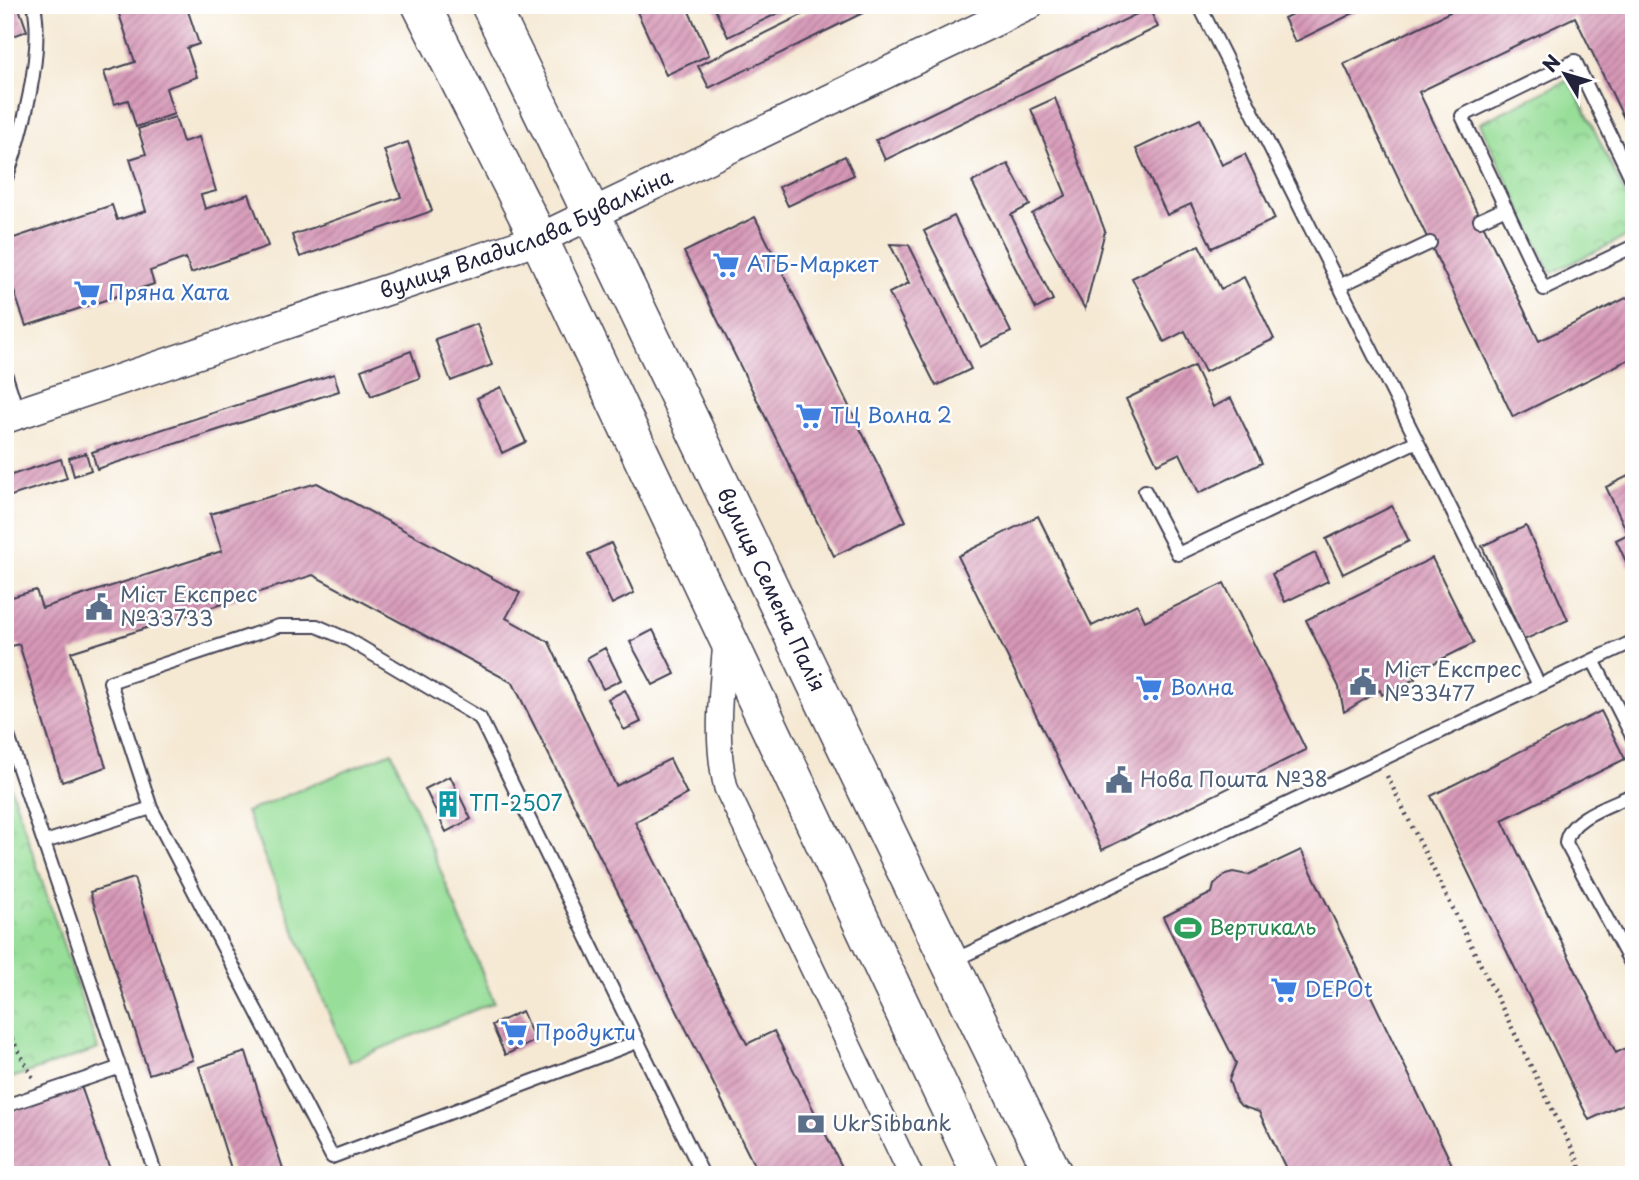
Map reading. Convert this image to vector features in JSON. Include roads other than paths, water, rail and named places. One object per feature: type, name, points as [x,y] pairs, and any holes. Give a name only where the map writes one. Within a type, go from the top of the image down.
[{"type":"main road","points":[[421,5],[539,239],[981,1175]]},
{"type":"main road","name":"вулиця Семена Палія","points":[[491,5],[594,213],[681,405],[949,963],[1054,1175]]},
{"type":"street","name":"вулиця Владислава Бувалкіна","points":[[12,416],[539,239],[1028,5]]},
{"type":"street","points":[[725,631],[719,730],[720,762],[726,788],[911,1175]]},
{"type":"lane","points":[[5,181],[24,120],[32,72],[34,5]]},
{"type":"lane","points":[[1199,5],[1539,685]]},
{"type":"lane","points":[[1634,184],[1575,61],[1462,116],[1544,289],[1634,246]]},
{"type":"lane","points":[[1480,220],[1506,208]]},
{"type":"lane","points":[[1339,286],[1430,243]]},
{"type":"lane","points":[[5,373],[12,416]]},
{"type":"lane","points":[[1145,491],[1178,554],[1417,441]]},
{"type":"lane","points":[[637,1042],[332,1157],[151,808],[110,682],[279,626],[317,626],[349,640],[480,718],[703,1175]]},
{"type":"lane","points":[[949,963],[1634,640]]},
{"type":"lane","points":[[1593,660],[1634,740]]},
{"type":"lane","points":[[5,727],[156,1175]]},
{"type":"lane","points":[[1634,794],[1574,824],[1567,833],[1566,843],[1634,969]]},
{"type":"lane","points":[[45,842],[151,808]]},
{"type":"lane","points":[[5,1106],[118,1068]]},
{"type":"place","name":"АТБ-Маркет","points":[[726,265]]},
{"type":"place","name":"Пряна Хата","points":[[87,293]]},
{"type":"place","name":"ТЦ Волна 2","points":[[809,416]]},
{"type":"place","name":"Міст Експрес №33733","points":[[99,607]]},
{"type":"place","name":"Міст Експрес №33477","points":[[1363,682]]},
{"type":"place","name":"Волна","points":[[1149,688]]},
{"type":"place","name":"Нова Пошта №38","points":[[1119,780]]},
{"type":"place","name":"ТП-2507","points":[[448,804]]},
{"type":"place","name":"Вертикаль","points":[[1188,928]]},
{"type":"place","name":"DEPOt","points":[[1284,990]]},
{"type":"place","name":"Продукти","points":[[514,1033]]},
{"type":"place","name":"UkrSibbank","points":[[811,1124]]}]
